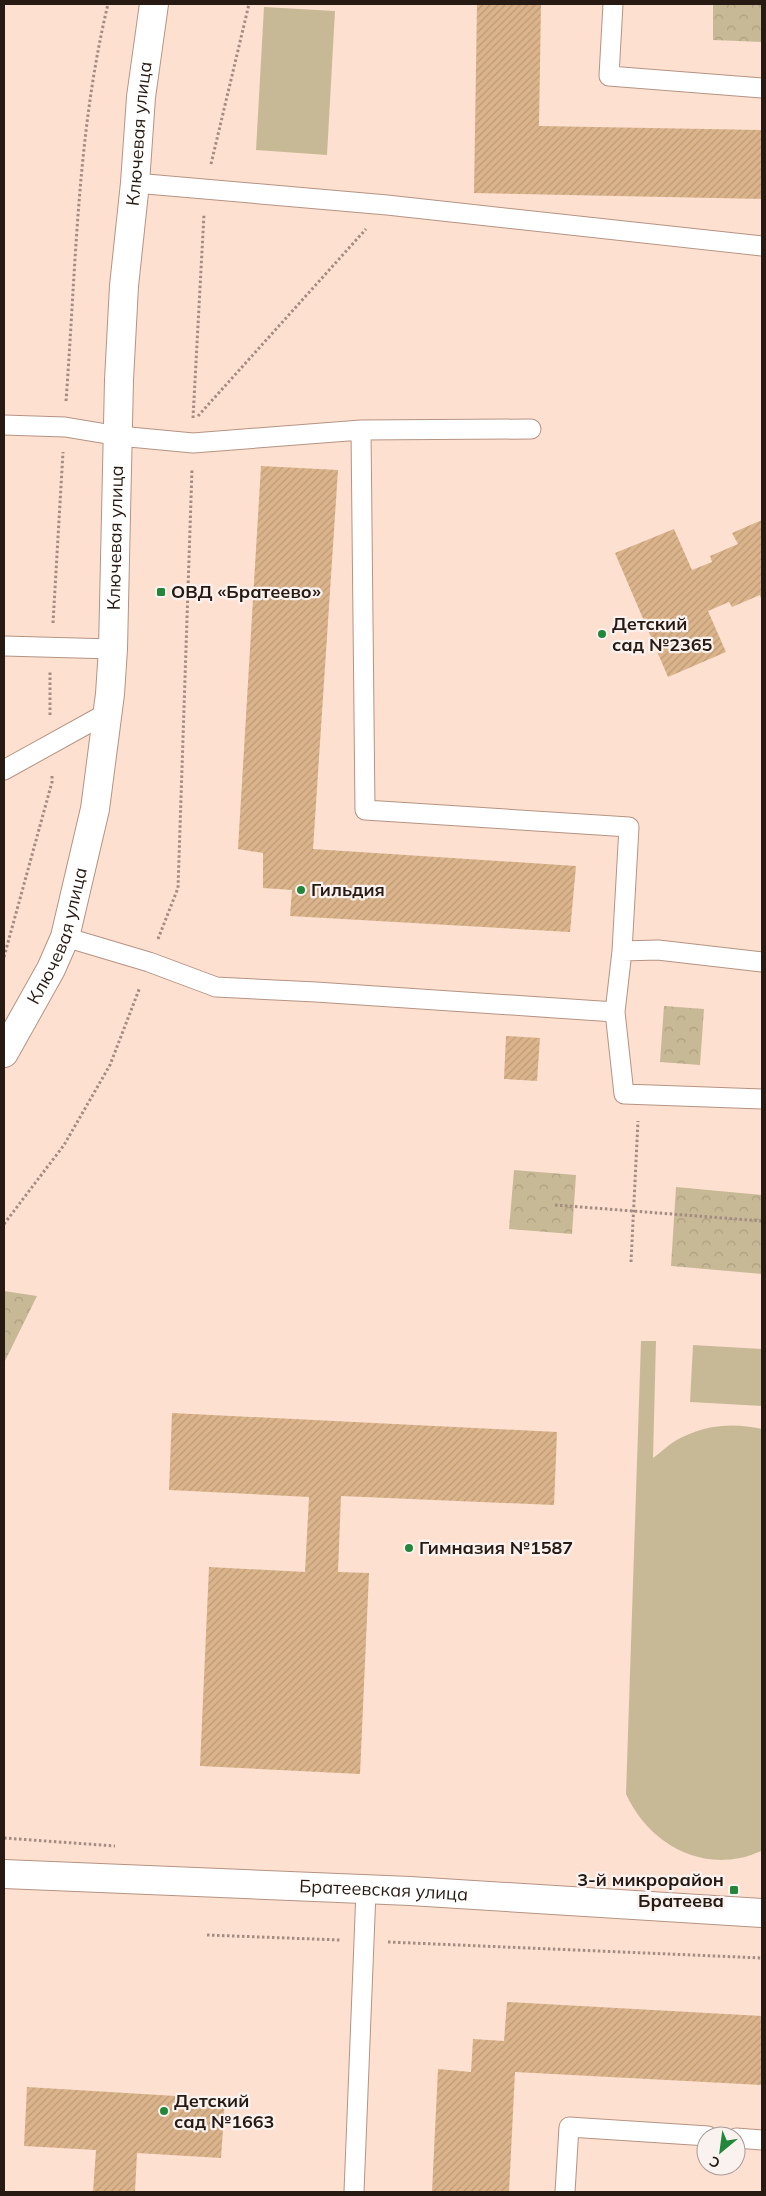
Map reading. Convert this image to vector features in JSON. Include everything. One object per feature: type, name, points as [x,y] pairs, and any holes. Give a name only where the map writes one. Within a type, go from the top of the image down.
[{"type":"street","name":"Ключевая улица","points":[[6,1040],[51,969],[65,937],[95,809],[113,649],[119,380],[124,286],[135,183],[141,97],[154,4]]},
{"type":"street","name":"Братеевская улица","points":[[4,1874],[410,1891],[762,1913]]},
{"type":"lane","points":[[613,4],[609,76],[762,88]]},
{"type":"lane","points":[[135,183],[387,206],[762,246]]},
{"type":"lane","points":[[4,425],[65,427],[119,436],[193,444],[361,430],[531,429]]},
{"type":"lane","points":[[361,430],[365,810],[629,827],[622,951],[615,1012],[624,1094],[762,1099]]},
{"type":"lane","points":[[4,646],[113,649]]},
{"type":"lane","points":[[4,770],[107,713]]},
{"type":"lane","points":[[65,937],[149,962],[216,987],[615,1012]]},
{"type":"lane","points":[[622,951],[658,950],[762,962]]},
{"type":"lane","points":[[354,2192],[366,1890]]},
{"type":"lane","points":[[565,2192],[569,2127],[696,2135]]},
{"type":"lane","points":[[746,2139],[762,2140]]},
{"type":"path","points":[[4,957],[52,782],[49,692],[85,135],[95,58],[108,4]]},
{"type":"path","points":[[249,4],[205,189],[193,422],[387,206]]},
{"type":"path","points":[[4,1224],[64,1145],[110,1065],[178,888],[193,444]]},
{"type":"path","points":[[631,1262],[639,1094]]},
{"type":"path","points":[[555,1205],[762,1221]]},
{"type":"path","points":[[207,1934],[762,1958]]},
{"type":"green space","points":[[713,4],[762,4],[762,42],[713,40]]},
{"type":"green space","points":[[264,7],[335,11],[327,155],[256,150]]},
{"type":"green space","points":[[664,1006],[704,1009],[700,1065],[660,1062]]},
{"type":"green space","points":[[514,1170],[576,1175],[572,1234],[509,1229]]},
{"type":"green space","points":[[676,1187],[762,1195],[762,1274],[671,1266]]},
{"type":"green space","points":[[4,1291],[37,1296],[4,1363]]},
{"type":"green space","points":[[641,1341],[656,1341],[653,1458],[675,1441],[706,1428],[740,1426],[762,1429],[762,1851],[743,1857],[722,1860],[704,1858],[688,1854],[672,1846],[645,1824],[626,1794]]},
{"type":"green space","points":[[693,1345],[762,1349],[762,1406],[690,1402]]},
{"type":"building","points":[[477,4],[541,4],[539,126],[762,130],[762,199],[474,193]]},
{"type":"building","points":[[261,466],[338,470],[313,849],[576,866],[570,932],[290,916],[292,890],[263,888],[263,853],[238,849]]},
{"type":"building","points":[[762,520],[762,601],[760,595],[732,607],[729,602],[708,611],[726,652],[668,677],[615,553],[674,529],[692,570],[712,562],[710,556],[738,544],[732,533]]},
{"type":"building","points":[[506,1036],[540,1038],[537,1081],[504,1079]]},
{"type":"building","points":[[172,1413],[557,1432],[554,1505],[341,1496],[338,1572],[369,1573],[360,1774],[200,1766],[209,1567],[305,1572],[309,1497],[169,1490]]},
{"type":"building","points":[[507,2002],[762,2016],[762,2085],[515,2072],[509,2192],[432,2192],[438,2069],[471,2072],[473,2039],[504,2041]]},
{"type":"building","points":[[27,2087],[225,2099],[221,2158],[137,2153],[135,2192],[93,2192],[96,2150],[24,2146]]},
{"type":"place","name":"ОВД «Братеево»","points":[[161,592]]},
{"type":"place","name":"Детский сад №2365","points":[[602,634]]},
{"type":"place","name":"Гильдия","points":[[301,890]]},
{"type":"place","name":"Гимназия №1587","points":[[409,1548]]},
{"type":"place","name":"3-й микрорайон Братеева","points":[[734,1890]]},
{"type":"place","name":"Детский сад №1663","points":[[164,2111]]}]
